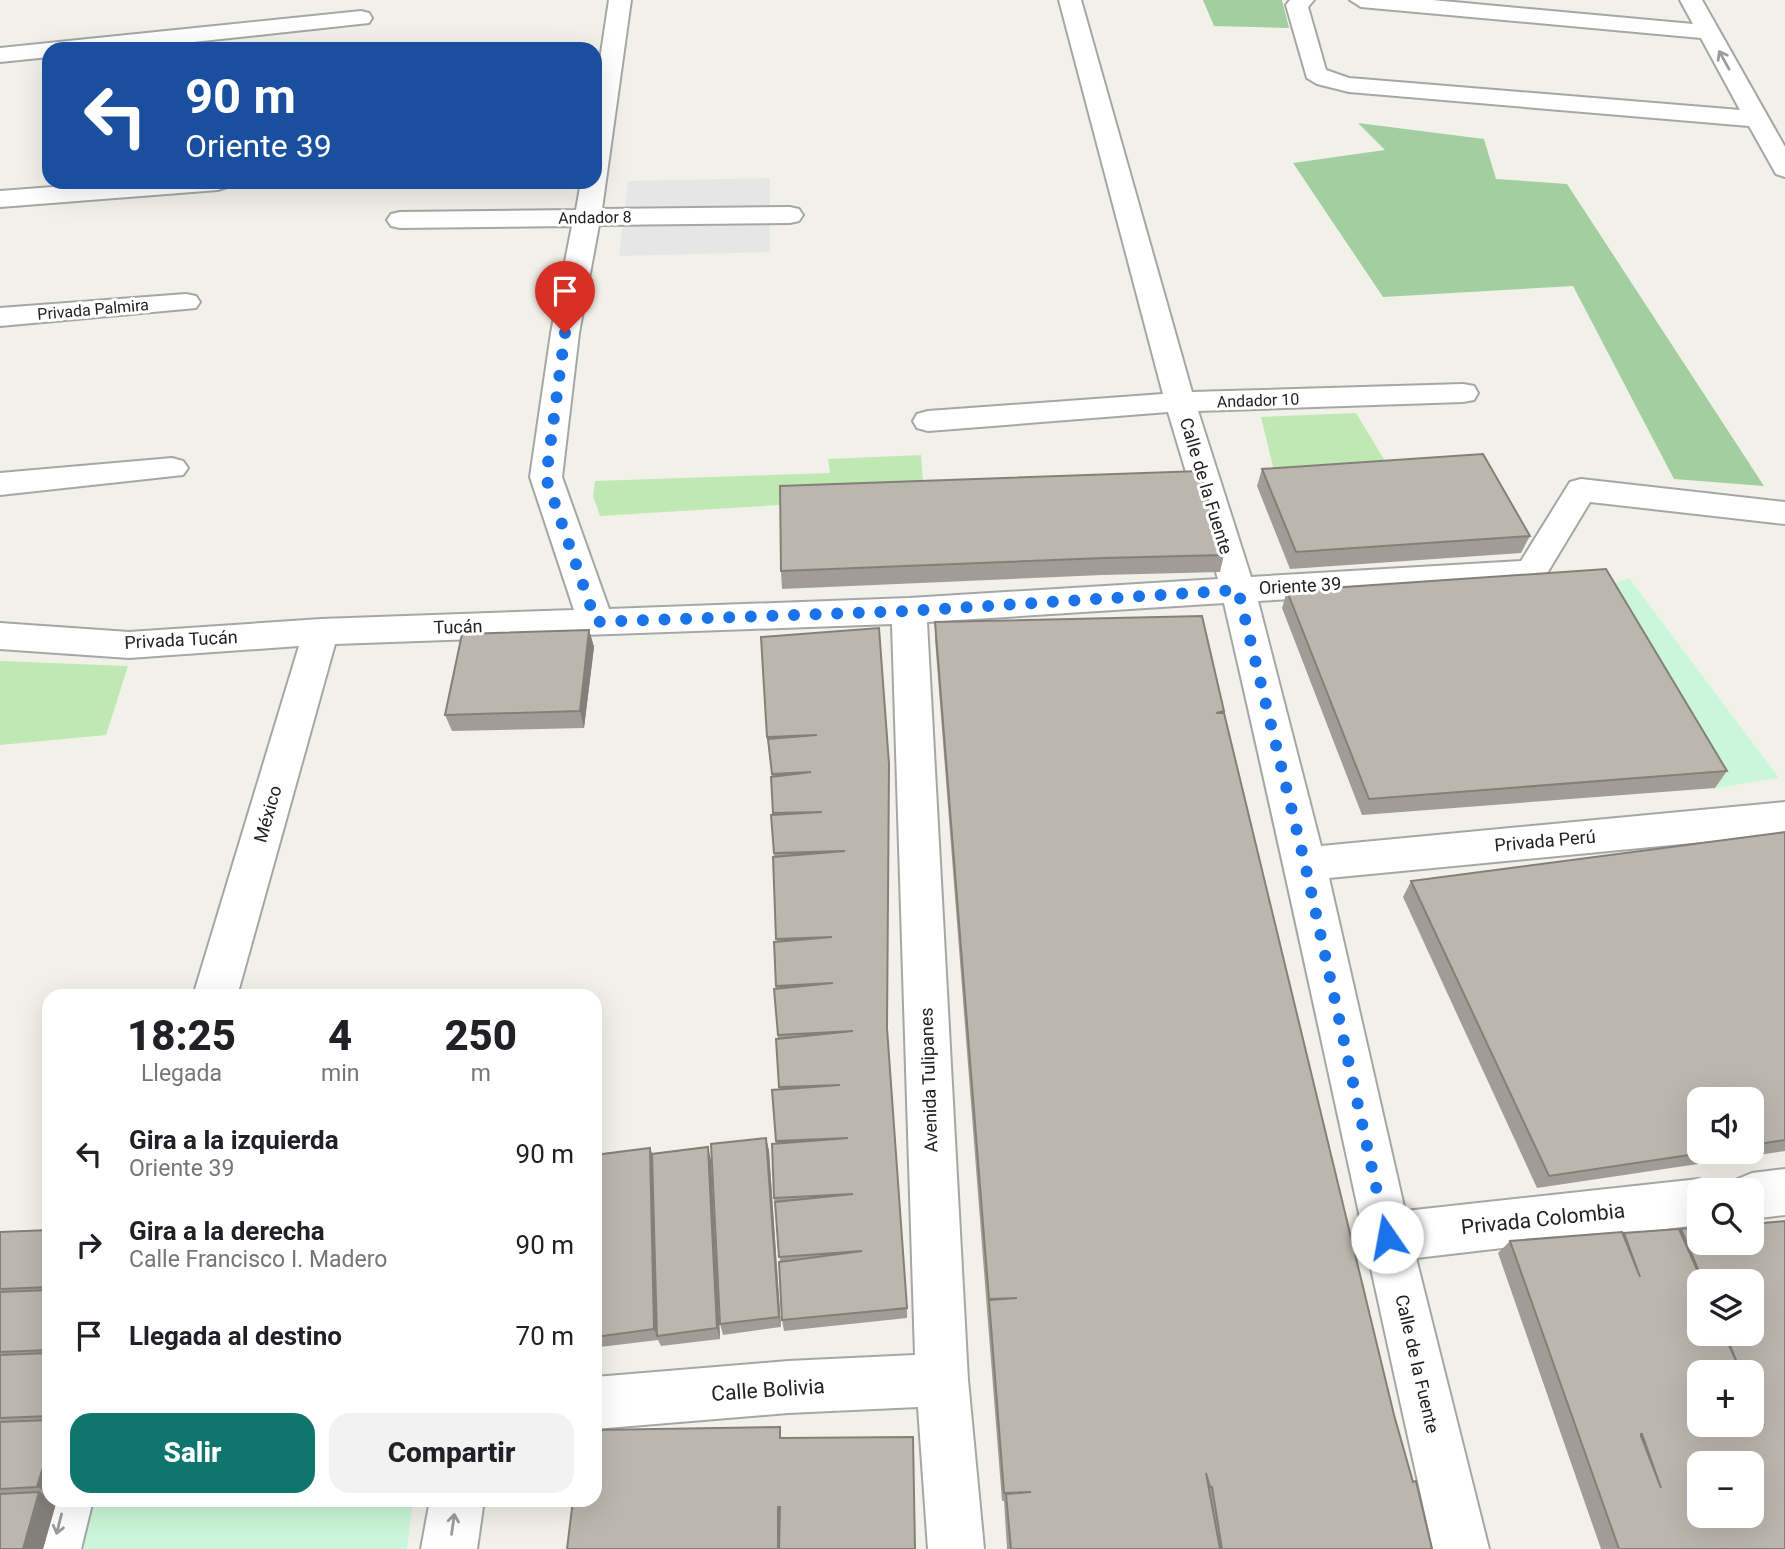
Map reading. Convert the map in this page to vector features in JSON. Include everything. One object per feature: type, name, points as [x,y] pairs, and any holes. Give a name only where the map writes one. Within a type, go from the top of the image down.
[{"type":"street","points":[[602,129],[620,0]]},
{"type":"street","name":"Calle de la Fuente","points":[[1070,0],[1180,402],[1238,590],[1305,864],[1387,1237],[1461,1549]]},
{"type":"street","points":[[1303,0],[1297,5],[1315,73],[1325,79],[1349,85],[1756,119]]},
{"type":"street","points":[[1361,0],[1709,32]]},
{"type":"street","points":[[1691,0],[1785,169]]},
{"type":"street","points":[[132,42],[361,19]]},
{"type":"street","points":[[0,55],[42,51]]},
{"type":"street","points":[[0,198],[123,189]]},
{"type":"street","points":[[593,189],[565,333],[546,478],[596,622]]},
{"type":"street","name":"Andador 8","points":[[400,220],[790,215]]},
{"type":"street","name":"Privada Palmira","points":[[0,317],[186,302]]},
{"type":"street","name":"Andador 10","points":[[928,421],[1180,402],[1462,393]]},
{"type":"street","points":[[0,484],[172,468]]},
{"type":"street","name":"Oriente 39","points":[[596,622],[909,611],[1531,572],[1581,490],[1785,513]]},
{"type":"street","name":"Avenida Tulipanes","points":[[909,611],[942,1380],[956,1549]]},
{"type":"street","name":"Tucán","points":[[320,632],[596,622]]},
{"type":"street","name":"Privada Tucán","points":[[0,636],[17,635],[129,645],[320,632]]},
{"type":"street","name":"México","points":[[217,989],[320,632]]},
{"type":"street","name":"Privada Perú","points":[[1305,864],[1785,818]]},
{"type":"street","points":[[1764,1195],[1785,1192]]},
{"type":"street","name":"Privada Colombia","points":[[1387,1237],[1687,1203]]},
{"type":"street","name":"Calle Bolivia","points":[[602,1402],[788,1387],[942,1380]]},
{"type":"street","points":[[53,1549],[64,1507]]},
{"type":"street","points":[[449,1549],[456,1507]]},
{"type":"green space","points":[[1203,0],[1282,0],[1289,28],[1214,26]]},
{"type":"green space","points":[[1358,123],[1484,139],[1496,179],[1567,184],[1764,486],[1674,479],[1573,286],[1383,297],[1293,163],[1385,150]]},
{"type":"green space","points":[[1356,413],[1394,476],[1277,483],[1261,417]]},
{"type":"green space","points":[[921,455],[924,496],[600,516],[593,496],[595,481],[830,473],[828,459]]},
{"type":"green space","points":[[1629,578],[1779,778],[1715,788],[1600,589]]},
{"type":"green space","points":[[0,661],[128,666],[106,735],[0,745]]},
{"type":"green space","points":[[90,1507],[412,1507],[407,1549],[80,1549]]},
{"type":"shaded area","points":[[770,178],[770,252],[619,256],[628,181]]},
{"type":"building","points":[[1483,454],[1530,536],[1296,552],[1262,469]]},
{"type":"building","points":[[1200,471],[1224,555],[781,571],[780,486]]},
{"type":"building","points":[[1606,569],[1727,771],[1369,799],[1287,591]]},
{"type":"building","points":[[1202,616],[1224,711],[1216,713],[1224,713],[1394,1415],[1413,1482],[1416,1481],[1432,1549],[1222,1549],[1212,1487],[1206,1473],[1220,1549],[1011,1549],[1006,1494],[1031,1492],[1004,1493],[989,1300],[1017,1298],[989,1299],[935,622]]},
{"type":"building","points":[[879,628],[889,764],[887,1028],[907,1308],[782,1320],[779,1262],[862,1251],[779,1257],[775,1202],[853,1194],[774,1198],[772,1144],[848,1138],[776,1141],[772,1090],[840,1085],[779,1087],[776,1039],[853,1031],[778,1035],[774,989],[833,983],[776,986],[774,942],[832,937],[776,939],[773,857],[845,851],[774,853],[771,815],[822,812],[773,813],[771,777],[811,772],[772,774],[768,739],[817,735],[767,737],[761,637]]},
{"type":"building","points":[[589,630],[580,711],[445,715],[462,634]]},
{"type":"building","points":[[1785,832],[1785,1140],[1764,1143],[1764,1087],[1687,1087],[1687,1155],[1549,1176],[1411,881]]},
{"type":"building","points":[[766,1138],[779,1317],[720,1324],[711,1144]]},
{"type":"building","points":[[708,1147],[717,1328],[657,1336],[652,1154]]},
{"type":"building","points":[[650,1148],[654,1329],[602,1336],[602,1154]]},
{"type":"building","points":[[1785,1221],[1785,1549],[1619,1549],[1510,1241],[1622,1232],[1640,1277],[1624,1233],[1679,1229],[1687,1247],[1687,1255],[1690,1255],[1697,1269],[1687,1269],[1687,1346],[1729,1346],[1736,1360],[1687,1360],[1687,1437],[1764,1437],[1764,1360],[1736,1360],[1730,1346],[1764,1346],[1764,1269],[1698,1269],[1692,1255],[1764,1255],[1764,1223]],"holes":[[[1642,1434],[1661,1488],[1641,1436]]]},
{"type":"building","points":[[1687,1228],[1687,1243],[1681,1229]]},
{"type":"building","points":[[42,1230],[42,1287],[0,1289],[0,1232]]},
{"type":"building","points":[[42,1290],[42,1350],[0,1352],[0,1292]]},
{"type":"building","points":[[42,1353],[42,1416],[0,1418],[0,1355]]},
{"type":"building","points":[[42,1420],[42,1470],[37,1487],[0,1489],[0,1422]]},
{"type":"building","points":[[780,1427],[780,1438],[913,1437],[915,1549],[779,1549],[778,1507],[778,1549],[567,1549],[572,1507],[602,1507],[602,1430]]},
{"type":"building","points":[[39,1492],[23,1549],[0,1549],[0,1494]]},
{"type":"route","points":[[565,333],[546,478],[596,622],[909,611],[1238,590],[1305,864],[1387,1237]]}]
